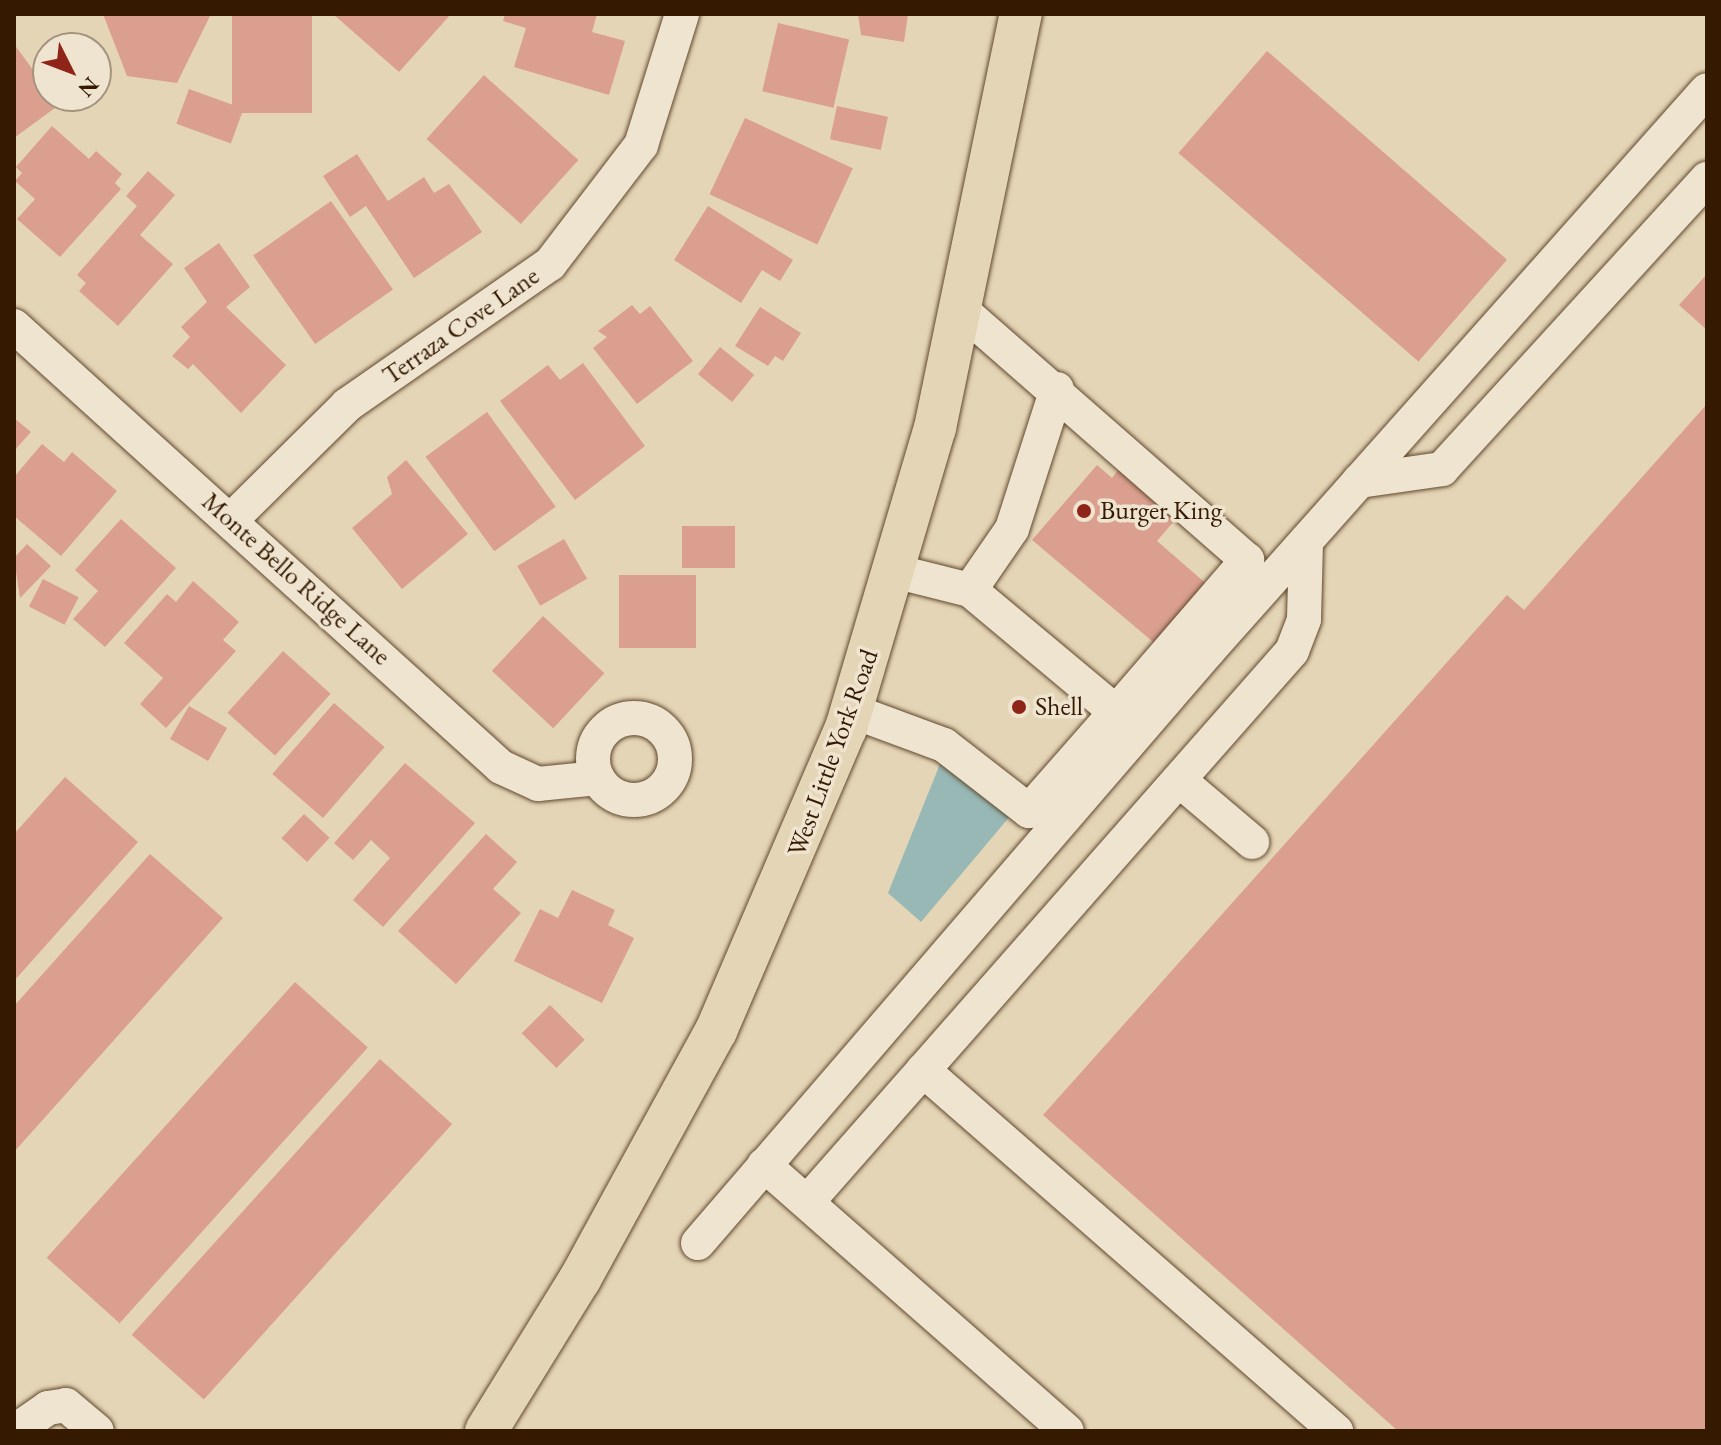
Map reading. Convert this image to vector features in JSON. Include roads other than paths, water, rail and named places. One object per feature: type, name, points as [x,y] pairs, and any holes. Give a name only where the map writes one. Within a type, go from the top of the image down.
[{"type":"main road","name":"West Little York Road","points":[[486,1431],[716,1031],[852,711],[898,572],[963,311],[1021,14]]},
{"type":"street","name":"Terraza Cove Lane","points":[[232,519],[347,405],[550,264],[641,145],[682,14]]},
{"type":"street","points":[[698,1243],[1306,541],[1707,90]]},
{"type":"street","points":[[1359,481],[1442,469],[1707,179]]},
{"type":"street","points":[[852,711],[944,745],[1029,811],[1247,560],[1057,389],[963,311]]},
{"type":"street","name":"Monte Bello Ridge Lane","points":[[14,326],[232,519],[501,767],[538,784],[598,778]]},
{"type":"street","points":[[970,590],[1012,529],[1057,389]]},
{"type":"street","points":[[809,1200],[1292,651],[1304,619],[1306,541]]},
{"type":"street","points":[[898,572],[970,590],[1116,712]]},
{"type":"street","points":[[1179,780],[1252,842]]},
{"type":"street","points":[[923,1070],[1336,1431]]},
{"type":"street","points":[[764,1165],[809,1200],[1067,1431]]},
{"type":"street","points":[[19,1421],[66,1405],[97,1431]]},
{"type":"water","points":[[942,759],[1011,815],[921,922],[888,893]]},
{"type":"place","name":"Burger King","points":[[1084,511]]},
{"type":"place","name":"Shell","points":[[1019,707]]}]
